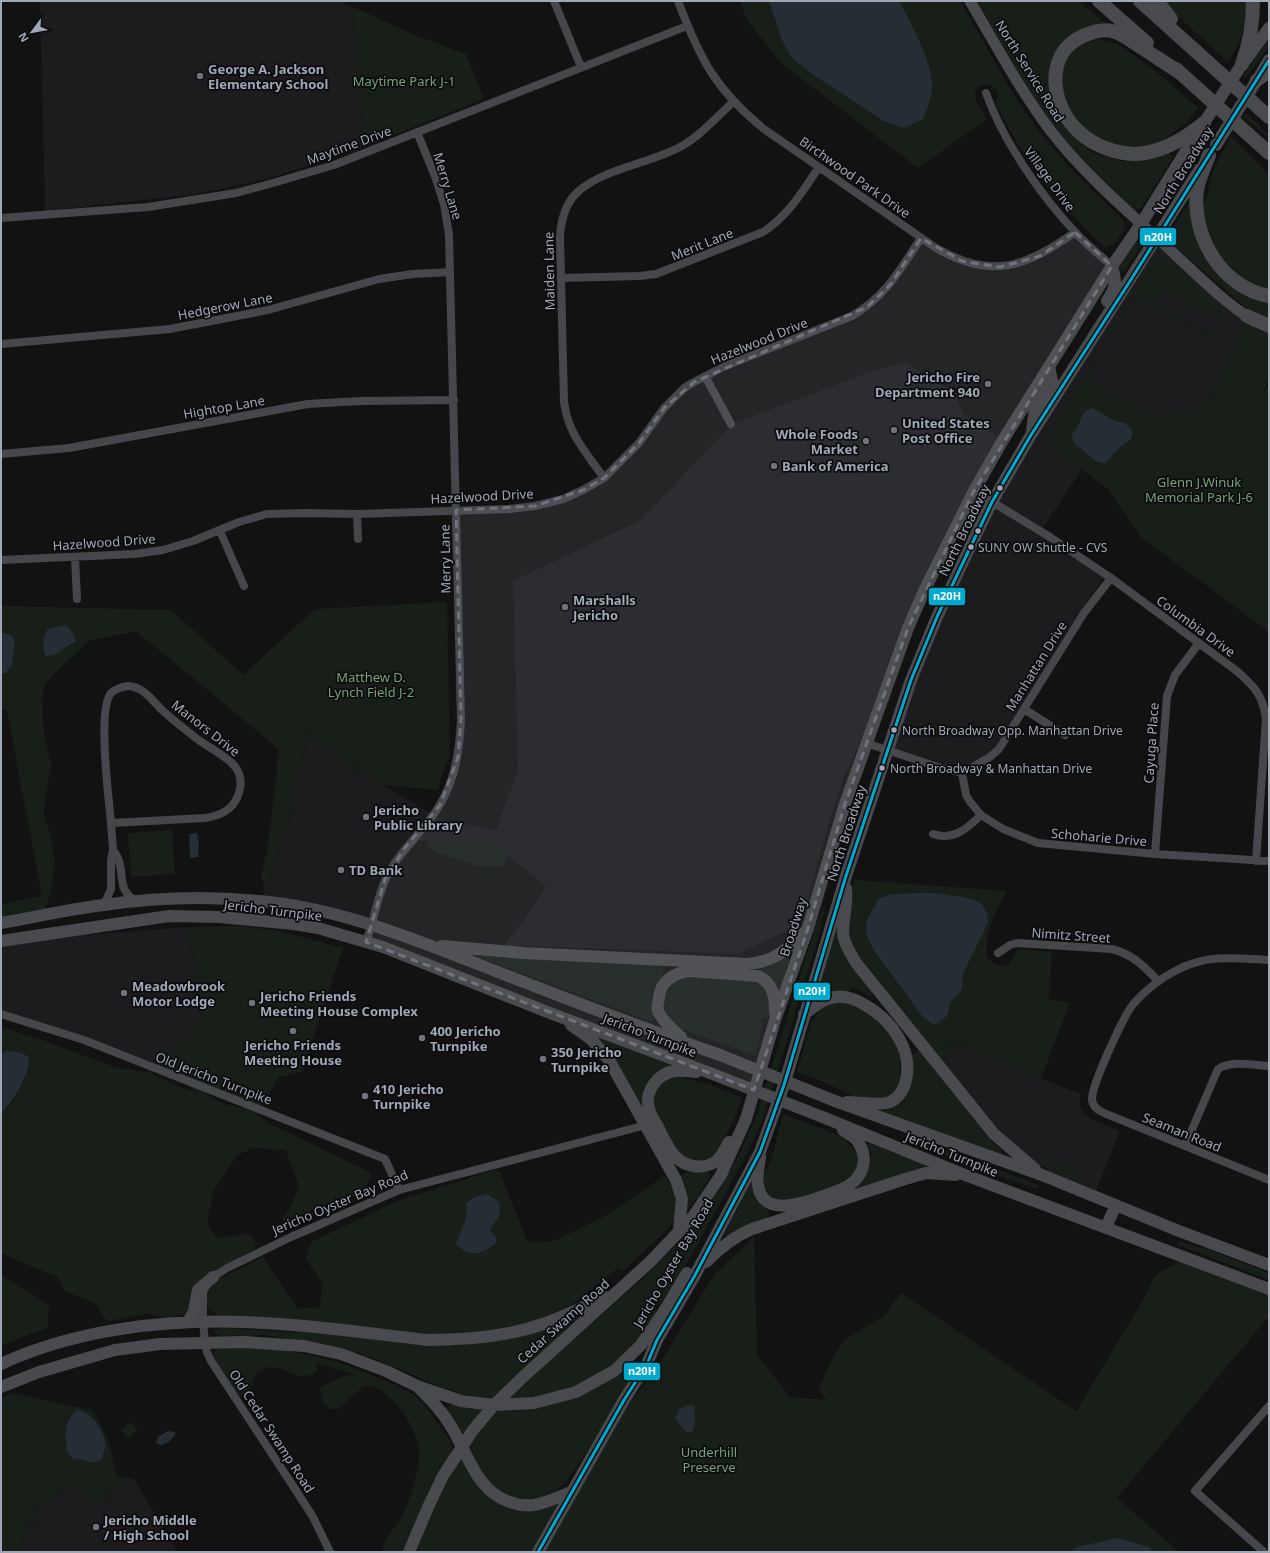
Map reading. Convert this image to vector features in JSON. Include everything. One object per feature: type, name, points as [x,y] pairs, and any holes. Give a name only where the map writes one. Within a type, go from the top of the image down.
[{"type":"highway","points":[[1099,1],[1269,153]]},
{"type":"highway","points":[[1140,1],[1269,117]]},
{"type":"highway","points":[[1157,1],[1202,56]]},
{"type":"highway","points":[[1242,64],[1250,43],[1253,1]]},
{"type":"highway","points":[[1182,74],[1115,31],[1101,31],[1079,38],[1069,45],[1061,54],[1057,64],[1055,84],[1060,105],[1067,119],[1078,132],[1105,148],[1124,153],[1144,153],[1164,148],[1186,136],[1204,123]]},
{"type":"highway","points":[[1257,80],[1269,71]]},
{"type":"highway","points":[[1212,150],[1197,189],[1197,205],[1202,235],[1211,255],[1224,272],[1239,285],[1251,292],[1269,296]]},
{"type":"highway","points":[[1246,316],[1269,326]]},
{"type":"main road","name":"North Service Road","points":[[970,1],[1015,78],[1050,130],[1068,152],[1141,224],[1205,283],[1246,316],[1269,330]]},
{"type":"main road","name":"North Broadway","points":[[866,743],[908,628],[925,589],[974,491],[1002,440],[1242,64],[1269,28]]},
{"type":"main road","name":"North Broadway","points":[[784,1085],[845,879],[911,680],[971,545],[992,502],[1031,435],[1269,60]]},
{"type":"main road","points":[[1093,337],[1093,325],[1115,289],[1116,280],[1112,266]]},
{"type":"main road","points":[[1031,435],[1035,408],[1052,381],[1049,366]]},
{"type":"main road","name":"Broadway","points":[[746,1119],[775,1020],[808,928],[845,804],[866,743]]},
{"type":"main road","points":[[845,879],[847,898],[843,933],[848,948],[857,964],[994,1134],[1042,1175]]},
{"type":"main road","name":"Jericho Turnpike","points":[[1,923],[104,905],[137,901],[212,898],[269,902],[331,913],[372,925],[431,946],[720,1055],[835,1101],[1042,1175],[1269,1265]]},
{"type":"main road","name":"Jericho Turnpike","points":[[1,941],[168,916],[220,917],[318,928],[383,947],[825,1118],[965,1175],[1269,1288]]},
{"type":"main road","points":[[431,946],[524,953],[747,964],[760,963],[785,951],[808,928]]},
{"type":"main road","points":[[688,1043],[666,1024],[658,1009],[659,992],[664,983],[674,974],[681,972],[688,971],[747,974],[763,978],[772,986],[775,1002],[775,1020]]},
{"type":"main road","points":[[804,1014],[820,1002],[837,997],[850,998],[876,1011],[886,1020],[900,1039],[905,1053],[907,1077],[903,1090],[894,1099],[883,1104],[835,1101]]},
{"type":"main road","points":[[555,1014],[591,1039],[609,1060],[676,1180],[682,1199],[679,1231]]},
{"type":"main road","points":[[710,1073],[676,1070],[666,1073],[654,1082],[649,1093],[650,1111],[674,1156],[681,1162],[694,1167],[716,1162],[737,1129],[746,1119]]},
{"type":"main road","points":[[538,1552],[624,1400],[647,1364],[657,1340],[694,1277],[760,1152],[784,1085]]},
{"type":"main road","name":"Jericho Oyster Bay Road","points":[[1,1387],[39,1372],[115,1350],[160,1344],[243,1342],[304,1346],[341,1354],[359,1360],[417,1386],[461,1401],[494,1405],[534,1402],[576,1392],[614,1372],[641,1345],[664,1313],[752,1151],[784,1085]]},
{"type":"main road","points":[[760,1152],[758,1186],[760,1194],[774,1206],[790,1206],[848,1187],[855,1181],[863,1169],[864,1158],[855,1139],[825,1118]]},
{"type":"main road","name":"Cedar Swamp Road","points":[[409,1552],[428,1505],[450,1464],[474,1430],[494,1405],[614,1293],[650,1262],[692,1218],[721,1175],[746,1119]]},
{"type":"main road","points":[[694,1277],[715,1253],[742,1233],[752,1229],[902,1180],[926,1174],[965,1175]]},
{"type":"main road","points":[[1106,1227],[1116,1205]]},
{"type":"main road","points":[[188,1322],[194,1311],[198,1290],[213,1277]]},
{"type":"main road","points":[[1,1364],[62,1342],[122,1329],[203,1321],[251,1322],[427,1340],[486,1338],[545,1323],[614,1293]]},
{"type":"main road","points":[[417,1386],[438,1406],[452,1427],[482,1483],[493,1494],[518,1505],[532,1506],[548,1502],[571,1492]]},
{"type":"street","points":[[554,1],[581,67]]},
{"type":"street","name":"Birchwood Park Drive","points":[[678,1],[687,26],[711,74],[733,102],[764,129],[921,238],[951,257],[974,265],[1000,267],[1018,264],[1040,256],[1075,232]]},
{"type":"street","name":"Maytime Drive","points":[[1,218],[148,207],[236,193],[273,183],[334,165],[687,26]]},
{"type":"street","name":"Village Drive","points":[[986,93],[994,115],[1029,174],[1075,232],[1112,266]]},
{"type":"street","name":"Maiden Lane","points":[[604,478],[580,444],[570,427],[566,416],[564,402],[560,225],[565,211],[579,191],[595,180],[679,147],[694,138],[733,102]]},
{"type":"street","name":"Merry Lane","points":[[366,942],[385,880],[404,849],[429,821],[440,805],[453,778],[458,757],[461,720],[449,235],[444,204],[417,132]]},
{"type":"street","name":"Merit Lane","points":[[562,278],[639,276],[656,274],[763,232],[776,224],[787,212],[819,167]]},
{"type":"street","name":"Hazelwood Drive","points":[[1,560],[135,554],[162,550],[193,542],[239,522],[267,514],[357,514],[509,509],[535,506],[563,499],[584,490],[604,478],[639,443],[664,408],[684,388],[725,366],[852,316],[867,307],[890,285],[921,238]]},
{"type":"street","name":"Hedgerow Lane","points":[[1,344],[170,329],[268,310],[379,279],[413,274],[450,272]]},
{"type":"street","points":[[706,376],[732,424]]},
{"type":"street","name":"Hightop Lane","points":[[1,454],[69,448],[308,404],[361,401],[454,400]]},
{"type":"street","name":"Columbia Drive","points":[[974,491],[1050,537],[1111,578],[1252,684],[1260,695],[1265,708],[1266,729],[1256,861]]},
{"type":"street","points":[[357,514],[358,538]]},
{"type":"street","points":[[220,531],[244,586]]},
{"type":"street","points":[[75,557],[77,599]]},
{"type":"street","name":"Manhattan Drive","points":[[962,773],[990,757],[999,749],[1084,613],[1111,578]]},
{"type":"street","name":"Cayuga Place","points":[[1155,854],[1169,686],[1175,675],[1199,643]]},
{"type":"street","name":"Manors Drive","points":[[104,905],[111,889],[111,860],[113,850],[105,745],[105,718],[111,693],[120,687],[134,686],[142,690],[162,710],[199,740],[226,757],[236,767],[240,777],[241,788],[235,802],[229,809],[218,816],[111,823]]},
{"type":"street","points":[[1024,709],[1065,735]]},
{"type":"street","points":[[866,743],[935,766],[962,773]]},
{"type":"street","name":"Schoharie Drive","points":[[962,773],[966,794],[970,803],[981,816],[1003,829],[1038,843],[1155,854],[1269,861]]},
{"type":"street","points":[[933,834],[942,837],[960,832],[981,816]]},
{"type":"street","name":"Manors Drive","points":[[113,850],[119,861],[123,887],[129,897],[137,901]]},
{"type":"street","name":"Nimitz Street","points":[[998,953],[1010,945],[1017,943],[1112,949],[1134,957],[1158,981]]},
{"type":"street","points":[[1158,981],[1177,970],[1207,959],[1223,958],[1269,960]]},
{"type":"street","name":"Seaman Road","points":[[1158,981],[1133,1004],[1122,1022],[1094,1089],[1092,1099],[1094,1106],[1097,1110],[1104,1113],[1269,1180]]},
{"type":"street","name":"Old Jericho Turnpike","points":[[1,1014],[84,1040],[385,1159],[399,1190]]},
{"type":"street","points":[[1185,1146],[1218,1069],[1225,1064],[1269,1066]]},
{"type":"street","name":"Jericho Oyster Bay Road","points":[[213,1277],[228,1268],[294,1236],[399,1190],[646,1125]]},
{"type":"street","points":[[203,1321],[204,1292],[208,1282],[213,1277]]},
{"type":"street","name":"Old Cedar Swamp Road","points":[[203,1321],[205,1343],[211,1361],[309,1511],[330,1552]]},
{"type":"street","points":[[1264,1552],[1195,1491],[1269,1406]]},
{"type":"highlighted area","points":[[1075,232],[1112,266],[974,491],[908,628],[845,804],[808,928],[754,1090],[366,942],[385,879],[404,849],[440,805],[458,757],[461,720],[456,510],[535,506],[583,490],[604,478],[639,443],[664,408],[694,382],[867,307],[890,285],[921,238],[962,261],[1000,267],[1040,256]]},
{"type":"shaded area","name":"George A. Jackson Elementary School","points":[[40,1],[339,1],[351,6],[364,147],[265,179],[197,194],[45,211]]},
{"type":"shaded area","points":[[769,1],[899,1],[921,44],[926,56],[932,80],[930,101],[923,119],[904,128],[884,121],[815,76],[792,58],[782,40]]},
{"type":"shaded area","points":[[1157,246],[1247,322],[1202,408],[1164,419],[1108,489],[1082,469],[1039,534],[1104,577],[1068,630],[998,744],[988,754],[972,764],[961,767],[948,765],[894,749],[927,651],[995,509],[1037,438]]},
{"type":"shaded area","points":[[905,363],[954,392],[963,414],[1003,440],[974,491],[887,687],[844,776],[824,839],[802,924],[737,954],[504,945],[515,932],[546,886],[500,850],[419,840],[405,854],[387,880],[377,919],[263,898],[264,885],[270,881],[289,819],[308,734],[319,744],[383,785],[443,820],[496,830],[518,770],[513,581],[641,520],[732,424],[878,369]]},
{"type":"shaded area","points":[[1092,408],[1115,421],[1125,423],[1132,430],[1132,437],[1117,450],[1106,463],[1094,460],[1077,446],[1073,440],[1072,434],[1085,411]]},
{"type":"shaded area","points":[[66,625],[74,635],[76,641],[54,655],[46,656],[44,638],[46,632],[48,629]]},
{"type":"shaded area","points":[[1,633],[11,635],[15,641],[12,665],[6,673],[1,674]]},
{"type":"shaded area","points":[[197,833],[199,845],[198,857],[190,858],[189,834]]},
{"type":"shaded area","points":[[934,893],[963,897],[979,902],[986,910],[988,923],[963,973],[962,989],[958,995],[951,1000],[947,1016],[934,1025],[922,1016],[873,949],[868,939],[866,925],[876,903],[881,898],[899,894]]},
{"type":"shaded area","points":[[188,927],[202,1013],[191,1033],[169,1055],[162,1070],[1,1013],[1,943],[26,939]]},
{"type":"shaded area","points":[[951,1043],[1081,1094],[1080,1107],[1084,1114],[1091,1119],[1120,1131],[1096,1191],[1034,1162],[1019,1152],[941,1069]]},
{"type":"shaded area","points":[[7,1050],[22,1053],[29,1058],[26,1073],[20,1088],[1,1114],[1,1054]]},
{"type":"shaded area","points":[[487,1194],[499,1202],[500,1215],[490,1230],[496,1236],[497,1242],[487,1249],[479,1252],[467,1252],[456,1244],[467,1215],[466,1203],[475,1197]]},
{"type":"shaded area","points":[[687,1405],[694,1406],[695,1425],[693,1431],[687,1433],[675,1418],[679,1409]]},
{"type":"shaded area","points":[[77,1410],[85,1412],[95,1421],[101,1430],[106,1444],[102,1459],[91,1462],[74,1459],[67,1452],[67,1424]]},
{"type":"shaded area","points":[[168,1431],[175,1432],[175,1435],[170,1441],[163,1445],[157,1444],[156,1442],[158,1437]]},
{"type":"shaded area","name":"Jericho Middle / High School","points":[[134,1479],[178,1552],[25,1552],[23,1541],[42,1504],[65,1490],[79,1488],[91,1507]]},
{"type":"shaded area","points":[[1118,1538],[1149,1547],[1152,1552],[1070,1552],[1077,1547]]},
{"type":"green space","points":[[740,1],[960,1],[1009,87],[1031,120],[1062,159],[1125,222],[1124,230],[1114,245],[1105,248],[1055,198],[1024,155],[998,109],[995,103],[998,96],[994,87],[984,85],[979,86],[976,90],[975,96],[977,102],[987,119],[918,168],[781,63],[747,20]]},
{"type":"green space","points":[[977,1],[1079,1],[1107,25],[1083,30],[1062,42],[1050,64],[1049,87],[1058,115],[1079,142],[1095,154],[1124,162],[1157,158],[1168,152],[1173,157],[1141,209],[1139,208],[1134,211],[1077,155],[1044,115]]},
{"type":"green space","points":[[1161,1],[1248,1],[1240,40],[1228,62]]},
{"type":"green space","name":"Maytime Park J-1","points":[[351,6],[412,34],[466,54],[484,99],[364,147]]},
{"type":"green space","points":[[1096,38],[1120,45],[1159,74],[1198,108],[1186,123],[1163,140],[1164,143],[1143,150],[1114,149],[1085,133],[1066,109],[1057,82],[1063,64],[1076,48]]},
{"type":"green space","points":[[1269,39],[1269,46],[1246,78],[1243,76]]},
{"type":"green space","points":[[1246,113],[1269,135],[1269,138],[1243,117]]},
{"type":"green space","points":[[1231,137],[1269,175],[1269,294],[1240,281],[1216,256],[1206,235],[1202,201],[1206,201],[1214,168]]},
{"type":"green space","points":[[1189,202],[1194,204],[1229,285],[1257,300],[1269,301],[1269,321],[1253,314],[1170,242],[1172,236],[1169,234]]},
{"type":"green space","points":[[1137,241],[1142,245],[1124,272],[1121,271],[1119,267]]},
{"type":"green space","points":[[1162,258],[1169,260],[1224,309],[1226,316],[1223,322],[1160,291],[1153,302],[1217,337],[1216,340],[1134,297],[1093,363],[1099,367],[1098,368],[1089,362],[1152,262],[1158,261],[1158,259]]},
{"type":"green space","name":"Glenn J.Winuk Memorial Park J-6","points":[[1247,322],[1269,334],[1269,376],[1263,393],[1269,385],[1269,632],[1141,537],[1108,489],[1045,442],[1086,374],[1094,377],[1092,383],[1163,418],[1184,411],[1190,412],[1202,408]],"holes":[[[1092,408],[1120,423],[1132,433],[1128,442],[1119,448],[1106,463],[1096,462],[1085,452],[1075,446],[1072,434],[1087,410]]]},
{"type":"green space","name":"Matthew D. Lynch Field J-2","points":[[447,602],[450,754],[437,790],[383,785],[319,744],[308,734],[289,819],[270,881],[264,885],[261,877],[269,840],[279,749],[136,631],[89,641],[52,676],[44,686],[42,702],[44,735],[51,766],[44,814],[51,837],[55,860],[51,890],[45,910],[1,918],[1,904],[42,896],[7,711],[1,708],[1,674],[6,673],[12,665],[15,641],[11,635],[1,633],[1,606],[171,610],[243,675],[315,609]],"holes":[[[45,633],[75,641],[65,649],[44,645]]]},
{"type":"green space","points":[[172,830],[175,874],[131,877],[128,833]]},
{"type":"green space","points":[[431,840],[456,844],[486,843],[508,851],[504,866],[481,867],[436,852],[425,844]]},
{"type":"green space","points":[[855,880],[1007,891],[996,911],[988,932],[986,956],[995,964],[1004,966],[1008,965],[1017,951],[1021,949],[1052,952],[1049,999],[1070,1003],[1041,1078],[951,1043],[943,1065],[860,961],[854,949],[850,939],[847,921]]},
{"type":"green space","points":[[823,908],[825,909],[820,932],[762,1122],[741,1165],[678,1280],[660,1303],[653,1309],[660,1312],[640,1339],[627,1353],[587,1380],[543,1395],[511,1400],[510,1396],[646,1276],[679,1242],[704,1213],[735,1163],[755,1120],[816,925]]},
{"type":"green space","points":[[838,924],[873,992],[871,996],[852,988],[848,993],[822,997],[817,995]]},
{"type":"green space","points":[[241,926],[280,931],[343,948],[302,1072],[279,1077],[263,1105],[260,1107],[213,1094],[207,1095],[225,1104],[253,1111],[268,1123],[368,1171],[371,1175],[363,1193],[281,1221],[290,1208],[299,1187],[286,1150],[253,1148],[236,1156],[213,1191],[207,1225],[218,1238],[251,1235],[256,1245],[255,1249],[214,1272],[189,1314],[166,1317],[148,1314],[107,1321],[95,1303],[65,1291],[57,1277],[1,1253],[1,1114],[12,1102],[25,1079],[18,1053],[7,1050],[1,1054],[1,1027],[37,1038],[117,1068],[149,1072],[174,1085],[199,1093],[157,1066],[153,1060],[164,1057],[181,1044],[191,1033],[202,1013],[188,927]]},
{"type":"green space","points":[[788,953],[791,955],[779,994],[761,972],[761,968]]},
{"type":"green space","points":[[470,954],[662,964],[664,976],[656,986],[652,996],[652,1006],[655,1018],[652,1022]]},
{"type":"green space","points":[[680,977],[753,979],[766,986],[772,1006],[768,1018],[763,1017],[756,1056],[676,1027],[662,1010],[662,1004],[665,991]]},
{"type":"green space","points":[[832,1003],[845,1003],[859,1007],[879,1020],[892,1036],[900,1056],[900,1078],[897,1091],[886,1100],[861,1100],[826,1083],[797,1072],[812,1021],[820,1010]]},
{"type":"green space","points":[[598,1037],[675,1065],[646,1088],[643,1087],[642,1110],[596,1041]]},
{"type":"green space","points":[[919,1050],[995,1145],[1002,1151],[1002,1154],[879,1110],[880,1107],[892,1106],[910,1057]]},
{"type":"green space","points":[[681,1074],[686,1079],[708,1084],[742,1098],[735,1118],[725,1137],[722,1148],[717,1156],[706,1161],[693,1162],[677,1153],[653,1108],[655,1086],[663,1079]]},
{"type":"green space","points":[[783,1114],[843,1137],[853,1149],[857,1149],[859,1159],[858,1167],[849,1179],[835,1186],[783,1203],[774,1201],[762,1192],[763,1175],[771,1161]]},
{"type":"green space","points":[[868,1141],[941,1168],[850,1192],[862,1179],[869,1165],[872,1153],[866,1146],[869,1143]]},
{"type":"green space","points":[[922,1141],[1036,1184],[1039,1188],[1036,1189],[981,1170],[922,1146],[918,1142]]},
{"type":"green space","points":[[1051,1160],[1082,1174],[1076,1189],[1045,1176]]},
{"type":"green space","points":[[494,1170],[500,1173],[528,1243],[554,1241],[607,1215],[664,1176],[672,1186],[677,1196],[675,1219],[667,1230],[623,1271],[618,1268],[574,1303],[547,1317],[508,1329],[424,1336],[218,1315],[208,1308],[206,1303],[207,1294],[212,1284],[216,1280],[264,1256],[264,1259],[298,1309],[320,1307],[322,1283],[306,1259],[311,1242],[397,1201]],"holes":[[[466,1203],[500,1215],[490,1230],[496,1236],[456,1244],[467,1215]]]},
{"type":"green space","points":[[688,1171],[708,1171],[711,1174],[703,1189],[685,1214],[678,1178]]},
{"type":"green space","points":[[751,1183],[754,1184],[769,1209],[769,1218],[727,1237],[724,1236]]},
{"type":"green space","name":"Underhill Preserve","points":[[754,1237],[757,1355],[790,1397],[826,1400],[819,1388],[831,1361],[843,1341],[885,1315],[901,1293],[1076,1411],[1140,1305],[1156,1275],[1187,1257],[1269,1289],[1269,1316],[1117,1498],[1179,1552],[543,1552],[627,1407],[655,1371],[714,1275]]},
{"type":"green space","points":[[1178,1241],[1210,1250],[1269,1273],[1269,1280],[1178,1245]]},
{"type":"green space","points":[[1,1275],[49,1305],[48,1328],[1,1345]]},
{"type":"green space","points":[[583,1313],[584,1316],[493,1401],[462,1394],[435,1385],[400,1369],[356,1352],[314,1342],[265,1335],[221,1336],[213,1331],[220,1328],[315,1333],[413,1344],[455,1346],[500,1340]]},
{"type":"green space","points":[[218,1347],[279,1349],[319,1357],[347,1365],[393,1384],[413,1394],[424,1404],[450,1441],[452,1448],[451,1456],[407,1552],[383,1552],[383,1547],[387,1538],[404,1512],[416,1476],[419,1460],[418,1444],[415,1435],[406,1417],[394,1401],[379,1389],[365,1385],[338,1409],[330,1409],[322,1400],[320,1387],[346,1375],[356,1375],[316,1363],[318,1369],[313,1375],[299,1376],[281,1369],[267,1367],[255,1374],[247,1395],[239,1396],[214,1359],[213,1354]]},
{"type":"green space","points":[[622,1372],[630,1379],[597,1437],[569,1478],[553,1493],[535,1501],[513,1499],[496,1491],[484,1478],[467,1446],[497,1409],[571,1399],[601,1385]]},
{"type":"green space","points":[[13,1393],[91,1410],[97,1418],[111,1449],[117,1476],[134,1479],[91,1507],[79,1488],[65,1490],[42,1504],[23,1541],[25,1552],[1,1552],[1,1398]],"holes":[[[106,1444],[102,1459],[97,1462],[92,1462],[81,1458]]]},
{"type":"green space","points":[[458,1403],[485,1408],[462,1436],[447,1412],[446,1407]]},
{"type":"green space","points":[[131,1422],[138,1430],[128,1438],[121,1430]]},
{"type":"green space","points":[[461,1456],[475,1482],[492,1500],[515,1510],[542,1509],[559,1504],[531,1552],[416,1552],[448,1479]]},
{"type":"transit line","name":"n20H","points":[[538,1552],[624,1400],[647,1364],[657,1340],[694,1277],[760,1152],[784,1085],[845,879],[911,680],[937,617],[992,502],[1031,435],[1269,60]]},
{"type":"place","name":"George A. Jackson Elementary School","points":[[200,76]]},
{"type":"place","name":"Jericho Fire Department 940","points":[[988,384]]},
{"type":"place","name":"United States Post Office","points":[[894,430]]},
{"type":"place","name":"Whole Foods Market","points":[[866,441]]},
{"type":"place","name":"Bank of America","points":[[774,466]]},
{"type":"place","name":"SUNY OW Shuttle - CVS","points":[[971,547]]},
{"type":"place","name":"Marshalls Jericho","points":[[565,607]]},
{"type":"place","name":"North Broadway Opp. Manhattan Drive","points":[[894,730]]},
{"type":"place","name":"North Broadway & Manhattan Drive","points":[[882,768]]},
{"type":"place","name":"Jericho Public Library","points":[[366,817]]},
{"type":"place","name":"TD Bank","points":[[341,870]]},
{"type":"place","name":"Meadowbrook Motor Lodge","points":[[124,993]]},
{"type":"place","name":"Jericho Friends Meeting House Complex","points":[[252,1003]]},
{"type":"place","name":"Jericho Friends Meeting House","points":[[293,1031]]},
{"type":"place","name":"400 Jericho Turnpike","points":[[422,1038]]},
{"type":"place","name":"350 Jericho Turnpike","points":[[543,1059]]},
{"type":"place","name":"410 Jericho Turnpike","points":[[365,1096]]},
{"type":"place","name":"Jericho Middle / High School","points":[[96,1527]]}]
